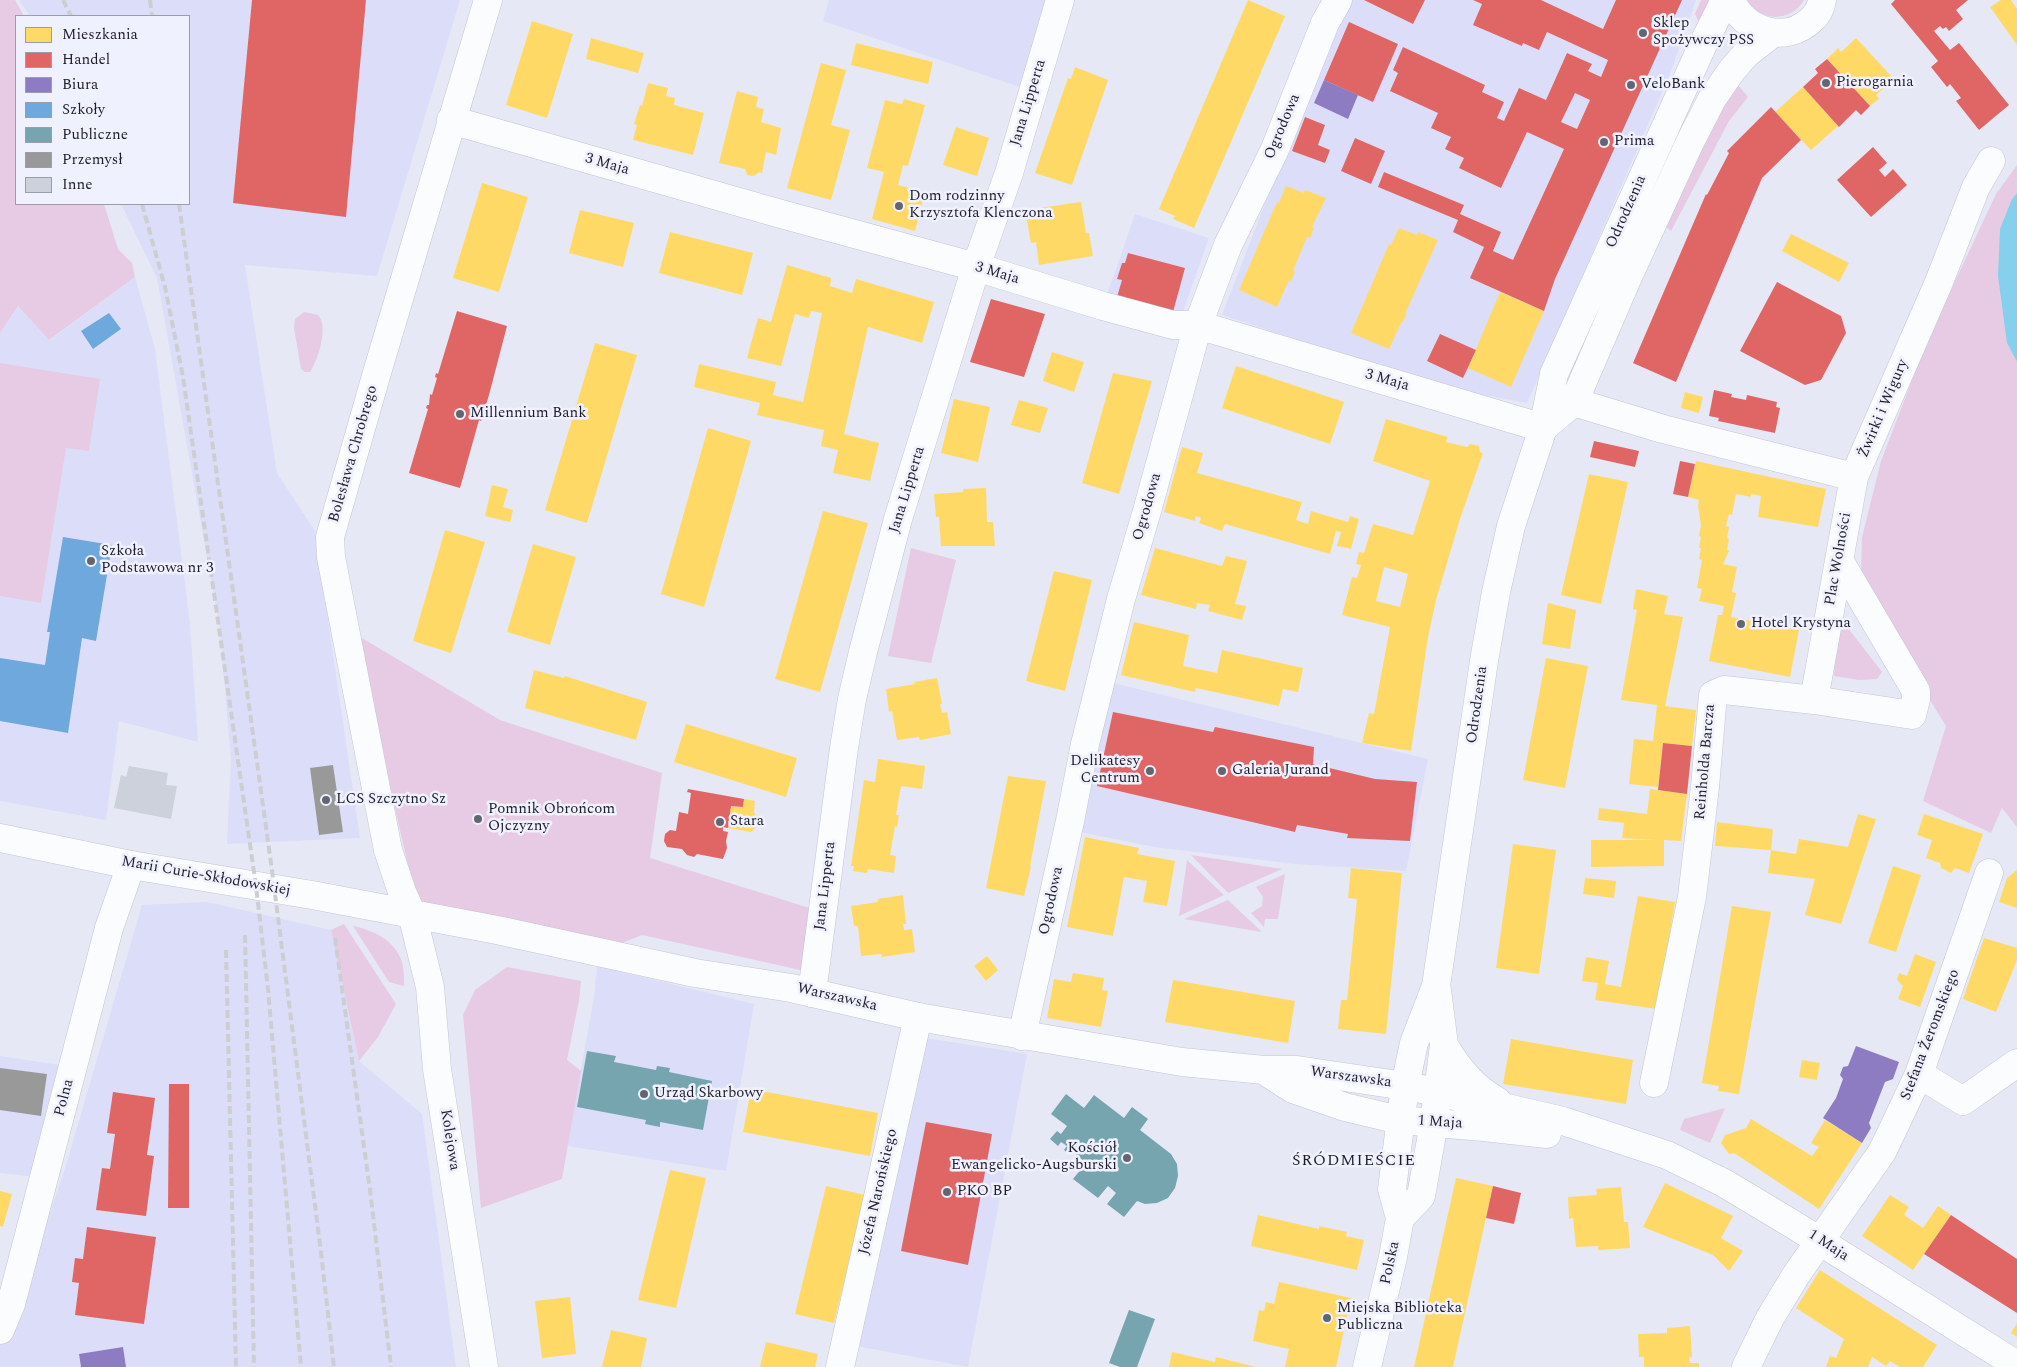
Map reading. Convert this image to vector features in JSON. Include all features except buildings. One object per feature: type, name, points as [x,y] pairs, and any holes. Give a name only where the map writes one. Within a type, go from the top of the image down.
[{"type":"street","name":"Bolesława Chrobrego","points":[[412,914],[402,892],[388,850],[331,557],[330,537],[451,120],[488,0]]},
{"type":"street","name":"Jana Lipperta","points":[[812,993],[852,699],[898,519],[976,267],[1009,173],[1060,0]]},
{"type":"street","name":"Ogrodowa","points":[[1022,1036],[1070,821],[1083,753],[1109,646],[1198,325],[1228,245],[1275,149],[1325,23],[1338,0]]},
{"type":"street","name":"Odrodzenia","points":[[1405,1086],[1414,1043],[1436,986],[1496,592],[1511,526],[1543,428],[1554,374],[1704,42],[1725,0]]},
{"type":"street","points":[[1731,0],[1746,20],[1759,29],[1773,33],[1796,31],[1806,25],[1816,15],[1824,1]]},
{"type":"street","name":"Odrodzenia","points":[[1543,428],[1574,402],[1626,279],[1712,99],[1732,70],[1746,54],[1773,33]]},
{"type":"street","name":"3 Maja","points":[[451,120],[781,214],[976,267],[1173,325],[1198,325],[1543,428]]},
{"type":"street","name":"Żwirki i Wigury","points":[[1574,402],[1663,429],[1854,477],[1939,282],[1976,187],[1991,161]]},
{"type":"street","points":[[1554,374],[1574,402]]},
{"type":"street","name":"Plac Wolności","points":[[1814,700],[1854,477]]},
{"type":"street","name":"Reinholda Barcza","points":[[1654,1083],[1692,897],[1705,787],[1713,695],[1724,690],[1814,700],[1912,715],[1916,691],[1839,560]]},
{"type":"street","name":"Marii Curie-Skłodowskiej","points":[[0,838],[131,866],[312,895],[412,914]]},
{"type":"street","name":"Polna","points":[[0,1330],[11,1304],[109,928],[131,866]]},
{"type":"street","name":"Stefana Żeromskiego","points":[[1746,1367],[1770,1318],[1818,1241],[1882,1152],[1919,1074],[1989,873]]},
{"type":"street","name":"Warszawska","points":[[412,914],[497,930],[695,973],[791,988],[918,1017],[1022,1036],[1182,1062],[1264,1070],[1297,1070],[1438,1092]]},
{"type":"street","name":"Kolejowa","points":[[412,914],[430,987],[437,1069],[484,1367]]},
{"type":"street","name":"Odrodzenia","points":[[1434,1123],[1444,1045],[1436,986]]},
{"type":"street","name":"Józefa Narońskiego","points":[[840,1367],[918,1017]]},
{"type":"street","name":"1 Maja","points":[[1444,1045],[1454,1064],[1468,1080],[1487,1096],[1517,1112]]},
{"type":"street","points":[[1919,1074],[1963,1101],[2017,1063]]},
{"type":"street","name":"Warszawska","points":[[1264,1070],[1293,1089],[1345,1107],[1400,1120]]},
{"type":"street","name":"Polska","points":[[1367,1367],[1393,1257],[1400,1218],[1392,1188],[1405,1086]]},
{"type":"street","name":"1 Maja","points":[[1438,1092],[1563,1122],[1667,1156],[1724,1183],[2017,1365]]},
{"type":"street","name":"1 Maja","points":[[1400,1120],[1484,1126],[1630,1144]]},
{"type":"street","points":[[1400,1218],[1421,1196],[1434,1123]]},
{"type":"shaded area","points":[[0,0],[15,0],[23,15],[15,15],[15,205],[104,205],[118,249],[132,263],[135,277],[49,340],[18,306],[0,333]]},
{"type":"shaded area","points":[[19,0],[460,0],[377,276],[245,265],[277,473],[315,531],[360,838],[227,844],[231,759],[219,624],[157,278],[121,205],[190,205],[190,15],[29,15]]},
{"type":"shaded area","points":[[829,0],[1047,0],[1020,87],[823,21]]},
{"type":"shaded area","points":[[1352,0],[1696,0],[1670,74],[1527,403],[1442,387],[1222,315],[1330,35]]},
{"type":"shaded area","points":[[1701,0],[1709,0],[1704,24],[1701,26],[1695,14]]},
{"type":"shaded area","points":[[1747,0],[1804,0],[1792,13],[1775,17],[1759,13],[1752,8]]},
{"type":"shaded area","points":[[1733,79],[1748,97],[1729,121],[1671,231],[1665,226]]},
{"type":"shaded area","points":[[2017,165],[2017,193],[2012,199],[2007,343],[2017,362],[2017,827],[2002,808],[1991,833],[1923,801],[1946,726],[1899,650],[1861,573],[1862,537],[1881,461],[1927,341],[1996,194]]},
{"type":"shaded area","points":[[1135,214],[1209,238],[1181,317],[1103,306]]},
{"type":"shaded area","name":"Szkoła Podstawowa nr 3","points":[[135,277],[155,349],[190,623],[198,742],[119,721],[106,820],[0,801],[0,333],[18,306],[50,340]]},
{"type":"shaded area","points":[[304,312],[318,315],[323,327],[319,352],[310,372],[305,372],[301,369],[294,328],[295,319]]},
{"type":"shaded area","points":[[0,363],[100,379],[89,451],[66,448],[41,603],[0,596]]},
{"type":"shaded area","points":[[911,548],[956,560],[931,663],[888,656]]},
{"type":"shaded area","points":[[1838,615],[1882,672],[1877,679],[1859,680],[1834,676]]},
{"type":"shaded area","points":[[355,634],[500,720],[662,773],[650,858],[819,911],[805,971],[642,935],[597,953],[416,900]]},
{"type":"shaded area","name":"Galeria Jurand","points":[[1113,683],[1428,759],[1406,871],[1295,864],[1154,847],[1080,832]]},
{"type":"shaded area","points":[[1191,855],[1282,869],[1228,893]]},
{"type":"shaded area","points":[[1187,860],[1224,895],[1179,916]]},
{"type":"shaded area","points":[[1285,874],[1278,919],[1265,919],[1264,927],[1251,913],[1262,906],[1263,897],[1256,887]]},
{"type":"shaded area","points":[[1228,900],[1262,932],[1184,919]]},
{"type":"shaded area","points":[[207,902],[331,930],[359,1061],[422,1114],[456,1367],[0,1367],[0,1345],[22,1296],[66,1165],[142,905]]},
{"type":"shaded area","points":[[344,924],[396,1004],[378,1037],[359,1061],[331,930]]},
{"type":"shaded area","points":[[353,926],[381,936],[393,946],[402,962],[404,986],[389,982]]},
{"type":"shaded area","points":[[597,966],[754,1004],[726,1171],[567,1146],[594,997]]},
{"type":"shaded area","points":[[507,967],[581,981],[567,1060],[581,1071],[562,1179],[481,1208],[463,1015],[475,990]]},
{"type":"shaded area","points":[[920,1037],[1027,1054],[968,1367],[856,1346]]},
{"type":"shaded area","points":[[0,1056],[73,1067],[44,1178],[0,1173]]},
{"type":"shaded area","points":[[1725,1108],[1710,1143],[1680,1130],[1684,1119]]},
{"type":"water","points":[[2017,193],[2017,362],[2007,343],[1998,276],[2000,229],[2012,199]]},
{"type":"railway","points":[[63,0],[70,15]]},
{"type":"railway","points":[[150,0],[152,15]]},
{"type":"railway","points":[[142,205],[165,287],[183,377],[256,886],[268,989],[301,1367]]},
{"type":"railway","points":[[179,205],[271,863],[334,1367]]},
{"type":"railway","points":[[245,935],[254,1367]]},
{"type":"railway","points":[[335,938],[370,1190],[391,1367]]},
{"type":"railway","points":[[226,950],[236,1367]]},
{"type":"place","name":"Sklep Spożywczy PSS","points":[[1643,33]]},
{"type":"place","name":"Pierogarnia","points":[[1826,83]]},
{"type":"place","name":"VeloBank","points":[[1631,85]]},
{"type":"place","name":"Prima","points":[[1604,142]]},
{"type":"place","name":"Dom rodzinny Krzysztofa Klenczona","points":[[899,206]]},
{"type":"place","name":"Millennium Bank","points":[[460,414]]},
{"type":"place","name":"Szkoła Podstawowa nr 3","points":[[91,561]]},
{"type":"place","name":"Hotel Krystyna","points":[[1741,624]]},
{"type":"place","name":"Delikatesy Centrum","points":[[1150,771]]},
{"type":"place","name":"Galeria Jurand","points":[[1222,771]]},
{"type":"place","name":"LCS Szczytno Sz","points":[[326,800]]},
{"type":"place","name":"Pomnik Obrońcom Ojczyzny","points":[[478,819]]},
{"type":"place","name":"Stara","points":[[720,822]]},
{"type":"place","name":"Urząd Skarbowy","points":[[644,1094]]},
{"type":"place","name":"Kościół Ewangelicko-Augsburski","points":[[1127,1158]]},
{"type":"place","name":"PKO BP","points":[[947,1192]]},
{"type":"place","name":"Miejska Biblioteka Publiczna","points":[[1327,1318]]},
{"type":"district","name":"ŚRÓDMIEŚCIE","points":[[1354,1162]]}]
